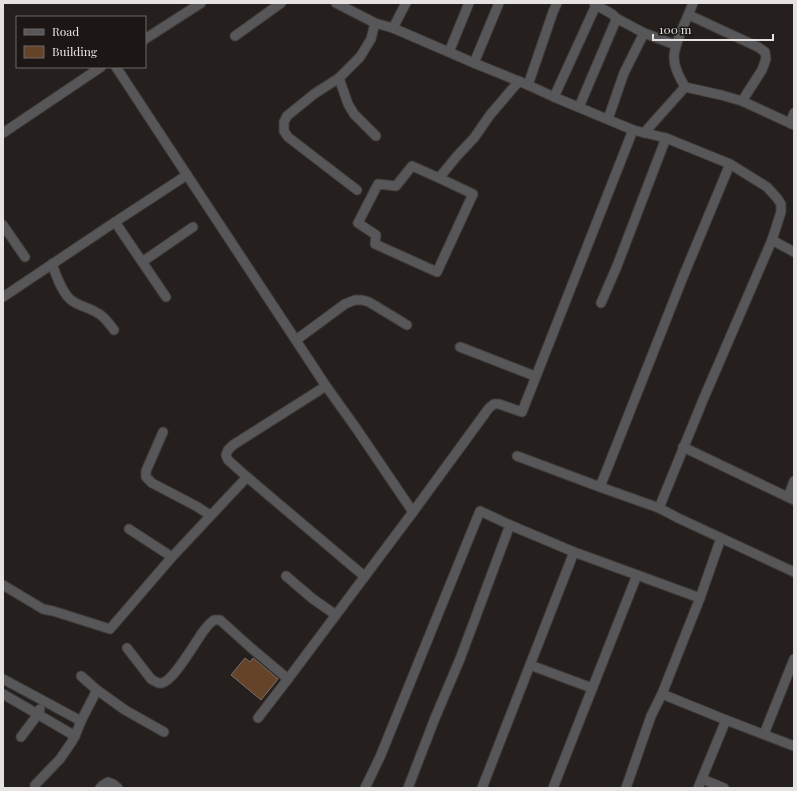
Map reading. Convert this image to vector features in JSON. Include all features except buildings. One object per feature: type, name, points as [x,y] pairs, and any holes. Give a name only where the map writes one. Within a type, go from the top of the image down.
[{"type":"street","points":[[146,38],[201,3]]},
{"type":"street","points":[[235,36],[281,3]]},
{"type":"street","points":[[336,3],[376,23],[393,28],[633,130],[666,138],[730,164],[767,187],[781,204],[781,212],[772,240],[683,447],[659,508]]},
{"type":"street","points":[[393,28],[406,3]]},
{"type":"street","points":[[450,52],[469,3]]},
{"type":"street","points":[[474,63],[499,3]]},
{"type":"street","points":[[439,178],[451,162],[474,138],[490,115],[523,83],[557,3]]},
{"type":"street","points":[[684,87],[675,66],[674,57],[676,44],[693,3]]},
{"type":"street","points":[[554,97],[596,4],[616,18],[644,33],[676,44]]},
{"type":"street","points":[[689,15],[758,47],[765,52],[766,60],[762,70],[742,101]]},
{"type":"street","points":[[579,107],[615,25],[616,18]]},
{"type":"street","points":[[357,190],[288,138],[284,131],[284,122],[286,116],[314,94],[339,78],[360,57],[371,39],[376,23]]},
{"type":"street","points":[[608,119],[624,72],[644,33]]},
{"type":"street","points":[[3,132],[99,68]]},
{"type":"street","points":[[117,68],[326,386],[413,512]]},
{"type":"street","points":[[339,78],[344,88],[348,104],[354,114],[376,136]]},
{"type":"street","points":[[684,87],[720,94],[742,101],[792,124],[794,113]]},
{"type":"street","points":[[644,133],[684,87]]},
{"type":"street","points":[[258,718],[413,512],[489,408],[494,404],[499,404],[522,412],[633,130]]},
{"type":"street","points":[[601,303],[617,266],[666,138]]},
{"type":"street","points":[[600,487],[683,277],[730,164]]},
{"type":"street","points":[[412,166],[439,178],[473,194],[437,272],[375,244],[376,235],[358,223],[378,184],[396,186],[412,166]]},
{"type":"street","points":[[3,297],[187,175]]},
{"type":"street","points":[[115,222],[166,297]]},
{"type":"street","points":[[3,225],[25,257]]},
{"type":"street","points":[[142,262],[193,227]]},
{"type":"street","points":[[772,240],[794,252]]},
{"type":"street","points":[[52,264],[64,293],[70,300],[103,317],[114,330]]},
{"type":"street","points":[[296,340],[345,304],[355,300],[369,302],[407,324]]},
{"type":"street","points":[[460,347],[535,376]]},
{"type":"street","points":[[326,386],[233,445],[228,450],[226,455],[228,460],[247,477],[364,576]]},
{"type":"street","points":[[162,432],[146,471],[146,477],[152,484],[196,506],[210,515]]},
{"type":"street","points":[[683,447],[791,498],[794,481]]},
{"type":"street","points":[[517,456],[659,508],[794,572]]},
{"type":"street","points":[[3,585],[43,609],[110,629],[172,557],[247,477]]},
{"type":"street","points":[[365,788],[380,757],[480,511],[574,552],[700,598]]},
{"type":"street","points":[[408,788],[460,659],[510,525]]},
{"type":"street","points":[[129,529],[172,557]]},
{"type":"street","points":[[626,788],[651,716],[662,694],[700,598],[721,538]]},
{"type":"street","points":[[482,788],[574,552]]},
{"type":"street","points":[[553,788],[637,575]]},
{"type":"street","points":[[286,576],[313,599],[336,615]]},
{"type":"street","points":[[127,648],[151,679],[156,682],[164,683],[171,678],[189,654],[206,627],[214,620],[220,620],[288,679]]},
{"type":"street","points":[[764,734],[792,672],[794,659]]},
{"type":"street","points":[[530,665],[592,688]]},
{"type":"street","points":[[81,676],[96,690],[125,710],[164,732]]},
{"type":"street","points":[[3,679],[81,721]]},
{"type":"street","points":[[35,785],[60,759],[75,736],[96,690]]},
{"type":"street","points":[[3,694],[75,736]]},
{"type":"street","points":[[662,694],[794,746]]},
{"type":"street","points":[[20,737],[38,714],[44,702]]},
{"type":"street","points":[[698,788],[726,720]]},
{"type":"street","points":[[702,779],[724,788]]},
{"type":"street","points":[[100,788],[108,782],[118,788]]}]
